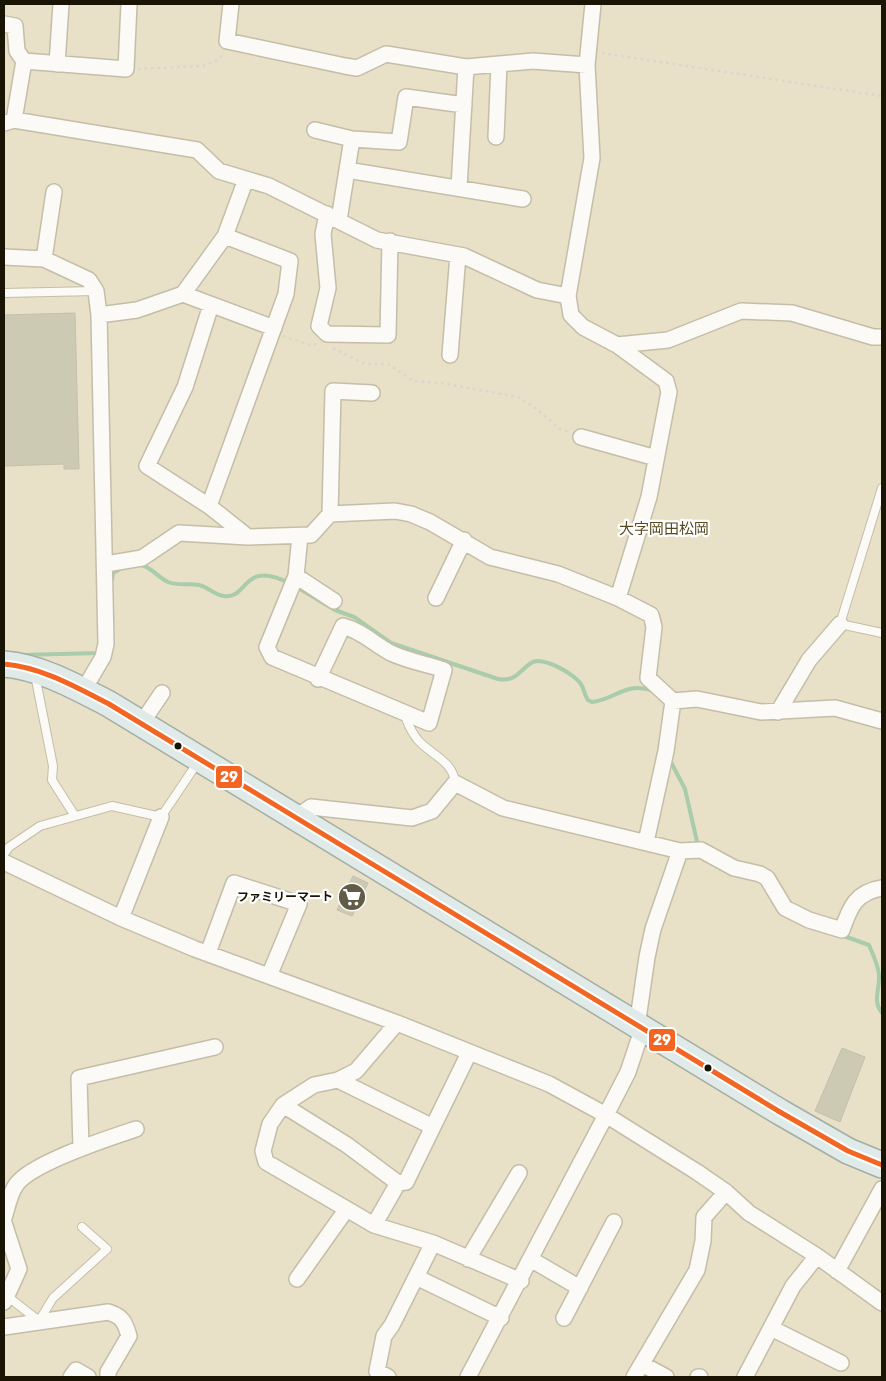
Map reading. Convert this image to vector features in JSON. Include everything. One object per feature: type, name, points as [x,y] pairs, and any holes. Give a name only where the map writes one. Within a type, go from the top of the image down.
[{"type":"highway","points":[[4,664],[34,670],[83,691],[141,724],[640,1028],[848,1151],[882,1165]]},
{"type":"street","points":[[57,64],[61,4]]},
{"type":"street","points":[[4,24],[15,26],[17,51],[24,60],[126,69],[129,4]]},
{"type":"street","points":[[231,4],[227,40],[356,68],[386,54],[466,67],[587,58]]},
{"type":"street","points":[[593,4],[587,58],[592,158],[568,296],[571,315],[582,327],[617,345],[666,381],[669,392],[649,497],[618,598]]},
{"type":"street","points":[[24,60],[9,121],[198,150],[219,170],[269,186],[377,240],[458,255],[537,290],[568,296]]},
{"type":"street","points":[[496,137],[499,64]]},
{"type":"street","points":[[459,187],[466,67]]},
{"type":"street","points":[[315,130],[352,138],[399,142],[406,97],[464,105]]},
{"type":"street","points":[[352,138],[346,170],[333,217],[323,234],[328,288],[319,326],[327,334],[388,335],[390,242]]},
{"type":"street","points":[[346,170],[523,199]]},
{"type":"street","points":[[99,315],[137,310],[183,294],[225,236],[246,179]]},
{"type":"street","points":[[44,259],[54,192]]},
{"type":"street","points":[[210,506],[286,294],[290,261],[225,236]]},
{"type":"street","points":[[450,355],[458,255]]},
{"type":"street","points":[[4,257],[44,259],[89,280],[96,291],[99,315],[106,564],[104,650],[83,691]]},
{"type":"street","points":[[183,294],[273,330]]},
{"type":"street","points":[[211,305],[186,387],[147,466],[210,506],[248,538]]},
{"type":"street","points":[[617,345],[668,340],[742,311],[792,312],[872,337],[882,337]]},
{"type":"street","points":[[106,564],[142,558],[179,533],[248,538],[312,535],[330,514],[332,391],[372,393]]},
{"type":"street","points":[[581,438],[656,458]]},
{"type":"street","points":[[330,514],[395,510],[411,514],[464,540],[490,557],[558,574],[618,598],[651,615],[654,627],[648,678],[673,701],[697,700],[761,712],[835,708],[882,721]]},
{"type":"street","points":[[300,536],[293,581],[267,647],[272,657],[318,678],[429,723],[444,670],[394,654],[372,642],[358,630],[343,626],[318,678]]},
{"type":"street","points":[[436,598],[464,540]]},
{"type":"street","points":[[293,581],[334,601]]},
{"type":"street","points":[[778,712],[808,660],[840,624]]},
{"type":"street","points":[[141,724],[162,693]]},
{"type":"street","points":[[646,842],[666,751],[673,701]]},
{"type":"street","points":[[295,818],[311,807],[412,818],[432,811],[455,783],[503,808],[680,851],[698,850],[734,868],[766,878],[786,908],[794,913],[842,930],[849,910],[855,900],[868,892],[882,888]]},
{"type":"street","points":[[122,918],[161,817]]},
{"type":"street","points":[[468,1377],[521,1281],[628,1072],[640,1028],[646,957],[653,929],[680,851]]},
{"type":"street","points":[[4,862],[122,918],[208,953],[397,1023],[549,1084],[606,1115],[726,1192],[749,1213],[817,1256],[882,1303]]},
{"type":"street","points":[[208,953],[234,883],[300,904],[269,976]]},
{"type":"street","points":[[397,1023],[356,1071],[338,1080],[314,1084],[283,1105],[270,1124],[263,1151],[266,1162],[374,1225],[433,1243],[521,1281]]},
{"type":"street","points":[[81,1148],[79,1078],[214,1047]]},
{"type":"street","points":[[283,1105],[347,1145],[398,1183],[406,1182],[469,1053]]},
{"type":"street","points":[[338,1080],[433,1127]]},
{"type":"street","points":[[4,1218],[15,1185],[25,1175],[81,1148],[136,1130]]},
{"type":"street","points":[[468,1258],[519,1173]]},
{"type":"street","points":[[374,1225],[398,1183]]},
{"type":"street","points":[[837,1272],[882,1189]]},
{"type":"street","points":[[634,1377],[697,1270],[703,1240],[704,1217],[726,1192]]},
{"type":"street","points":[[297,1279],[346,1210]]},
{"type":"street","points":[[564,1318],[614,1222]]},
{"type":"street","points":[[4,1223],[18,1269],[5,1299]]},
{"type":"street","points":[[388,1377],[377,1371],[384,1336],[392,1325],[433,1243]]},
{"type":"street","points":[[745,1377],[773,1329],[793,1286],[817,1256]]},
{"type":"street","points":[[532,1260],[580,1288]]},
{"type":"street","points":[[416,1277],[500,1318]]},
{"type":"street","points":[[4,1327],[108,1312],[119,1315],[126,1324],[129,1336],[108,1372],[108,1377]]},
{"type":"street","points":[[773,1329],[841,1363]]},
{"type":"street","points":[[642,1364],[666,1377]]},
{"type":"street","points":[[71,1377],[76,1370],[88,1377]]},
{"type":"lane","points":[[4,293],[96,291]]},
{"type":"lane","points":[[882,488],[840,624],[882,633]]},
{"type":"lane","points":[[34,670],[53,766],[52,780],[75,816]]},
{"type":"lane","points":[[404,714],[416,738],[433,751],[447,766],[454,776],[455,783]]},
{"type":"lane","points":[[4,854],[10,847],[40,826],[112,806],[161,817],[199,760]]},
{"type":"lane","points":[[5,1299],[39,1321],[53,1298],[107,1249],[82,1227]]},
{"type":"path","points":[[126,69],[203,66],[220,59],[227,40]]},
{"type":"path","points":[[587,58],[882,96]]},
{"type":"path","points":[[273,330],[310,345],[320,344]]},
{"type":"path","points":[[329,346],[365,364],[388,364],[413,381],[442,383],[518,397],[534,407],[560,429],[581,438]]},
{"type":"building","points":[[75,313],[79,469],[64,469],[64,464],[4,466],[4,315]]},
{"type":"building","name":"ファミリーマート","points":[[353,876],[368,883],[352,916],[337,910]]},
{"type":"building","points":[[842,1048],[865,1057],[840,1122],[815,1111]]},
{"type":"waterway","points":[[139,564],[147,567],[168,582],[199,585],[224,596],[232,596],[248,582],[262,575],[289,583]]},
{"type":"waterway","points":[[112,580],[113,573],[120,569]]},
{"type":"waterway","points":[[295,586],[335,610],[354,617],[391,643],[498,679],[509,679],[536,661],[551,664],[567,672],[579,682],[586,697],[592,702],[628,689],[644,688],[654,691]]},
{"type":"waterway","points":[[20,655],[100,653]]},
{"type":"waterway","points":[[672,764],[685,789],[698,846]]},
{"type":"waterway","points":[[841,935],[869,945],[878,971],[877,1004],[882,1013]]},
{"type":"transit line","name":"29","points":[[4,664],[45,673],[109,704],[780,1112],[848,1151],[882,1165]]},
{"type":"place","name":"ファミリーマート","points":[[352,897]]},
{"type":"district","name":"大字岡田松岡","points":[[664,529]]}]
